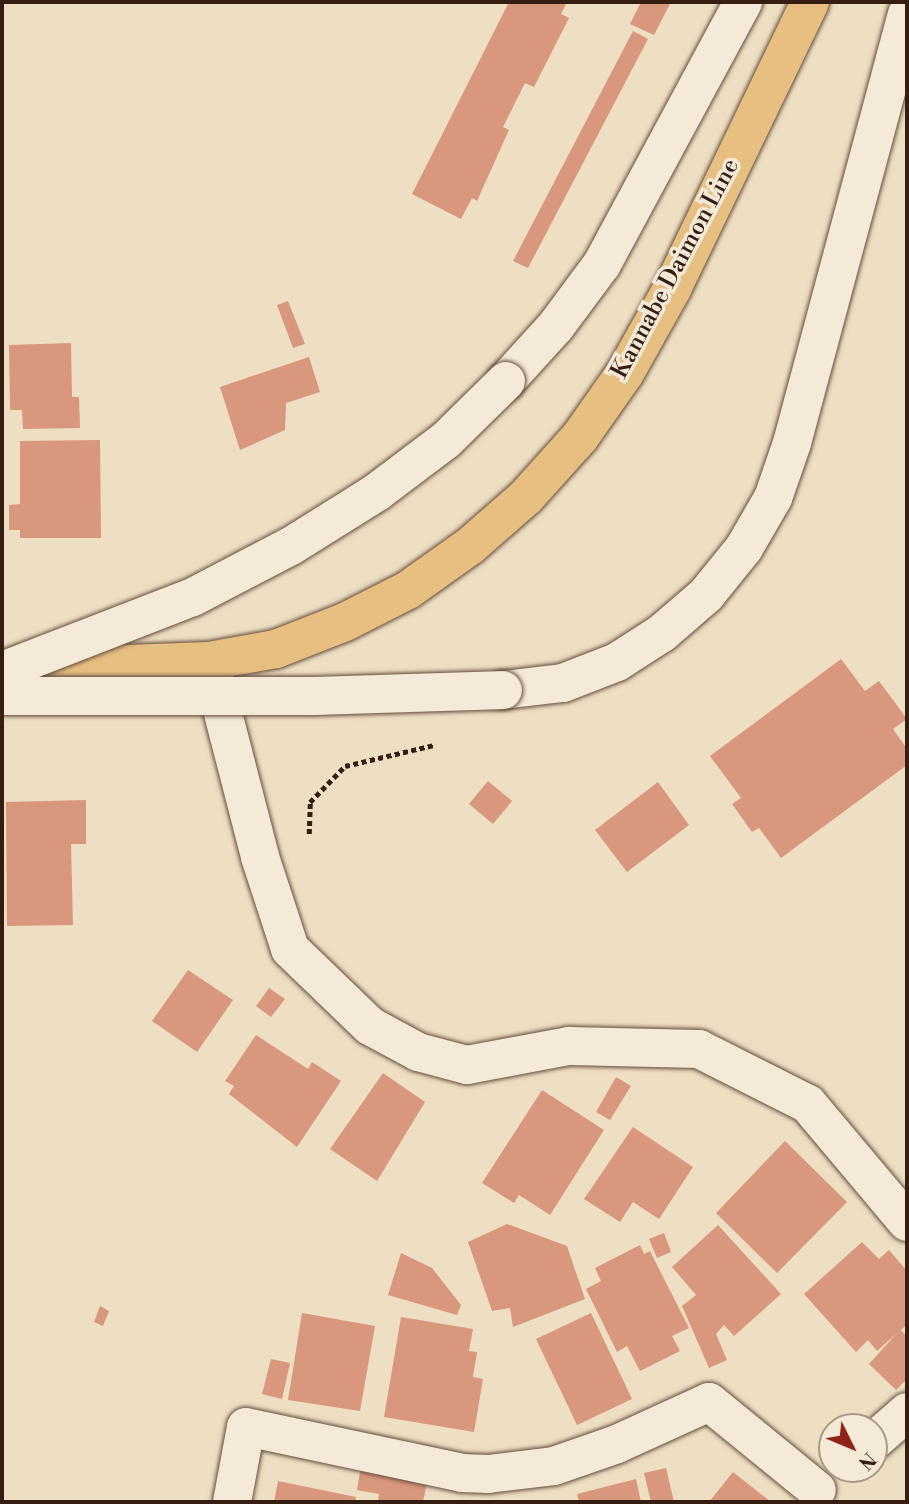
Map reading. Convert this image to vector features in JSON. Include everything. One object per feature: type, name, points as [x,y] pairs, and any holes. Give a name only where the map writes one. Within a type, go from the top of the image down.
[{"type":"main road","name":"Kannabe Daimon Line","points":[[2,670],[209,661],[276,649],[397,595],[470,546],[526,497],[580,437],[625,373],[671,289],[810,2]]},
{"type":"street","points":[[2,670],[193,597],[291,546],[377,492],[446,440],[506,381],[556,326],[602,264],[638,204],[743,2]]},
{"type":"street","points":[[2,696],[317,696],[503,690],[563,683],[617,662],[662,633],[706,595],[744,548],[772,498],[792,443],[907,14]]},
{"type":"street","points":[[209,661],[260,857],[290,949],[370,1026],[418,1052],[467,1065],[569,1046],[699,1049],[808,1104],[907,1222]]},
{"type":"street","points":[[232,1502],[246,1427],[462,1474],[485,1488],[617,1444],[709,1402],[821,1487]]},
{"type":"street","points":[[888,1429],[907,1412]]},
{"type":"path","points":[[309,841],[310,802],[345,766],[412,753],[446,740]]},
{"type":"building","points":[[509,2],[567,2],[561,14],[569,18],[534,87],[525,83],[503,127],[509,130],[477,201],[472,198],[461,219],[412,194]]},
{"type":"building","points":[[641,2],[671,2],[654,35],[630,24]]},
{"type":"building","points":[[633,31],[648,39],[528,268],[513,261]]},
{"type":"building","points":[[288,301],[305,344],[293,348],[277,305]]},
{"type":"building","points":[[71,343],[72,397],[79,397],[80,428],[23,429],[22,410],[10,410],[9,345]]},
{"type":"building","points":[[309,357],[320,392],[286,403],[285,430],[240,450],[220,387]]},
{"type":"building","points":[[100,440],[101,538],[20,538],[20,530],[9,530],[9,505],[20,504],[20,441]]},
{"type":"building","points":[[841,659],[865,691],[879,681],[907,719],[893,729],[907,749],[907,765],[781,858],[759,828],[752,832],[732,804],[741,798],[710,756]]},
{"type":"building","points":[[488,781],[512,801],[493,824],[469,804]]},
{"type":"building","points":[[658,782],[689,825],[627,872],[595,830]]},
{"type":"building","points":[[86,800],[86,844],[71,844],[73,925],[7,926],[6,802]]},
{"type":"building","points":[[188,970],[233,1000],[197,1052],[152,1021]]},
{"type":"building","points":[[269,988],[285,999],[271,1017],[256,1006]]},
{"type":"building","points":[[256,1035],[308,1069],[312,1062],[341,1081],[297,1147],[229,1094],[234,1086],[225,1081]]},
{"type":"building","points":[[383,1073],[425,1102],[377,1181],[330,1149]]},
{"type":"building","points":[[616,1077],[631,1086],[610,1120],[596,1112]]},
{"type":"building","points":[[542,1090],[604,1130],[550,1215],[519,1195],[514,1203],[482,1183]]},
{"type":"building","points":[[633,1127],[693,1167],[659,1219],[633,1202],[620,1222],[584,1199]]},
{"type":"building","points":[[785,1141],[847,1202],[777,1273],[716,1213]]},
{"type":"building","points":[[507,1224],[567,1246],[585,1299],[513,1327],[510,1308],[492,1311],[468,1242]]},
{"type":"building","points":[[718,1225],[781,1294],[734,1336],[724,1325],[716,1334],[727,1360],[709,1368],[682,1306],[696,1295],[672,1267]]},
{"type":"building","points":[[664,1233],[671,1252],[657,1258],[649,1239]]},
{"type":"building","points":[[862,1242],[879,1259],[889,1250],[907,1271],[907,1324],[901,1330],[907,1337],[907,1379],[896,1390],[869,1364],[896,1334],[877,1351],[868,1340],[856,1352],[804,1294]]},
{"type":"building","points":[[640,1245],[644,1254],[650,1251],[689,1328],[672,1336],[680,1351],[640,1371],[627,1346],[617,1352],[586,1289],[601,1281],[595,1268]]},
{"type":"building","points":[[401,1253],[432,1268],[461,1305],[457,1315],[388,1295]]},
{"type":"building","points":[[100,1306],[109,1311],[103,1326],[94,1322]]},
{"type":"building","points":[[302,1313],[375,1326],[360,1411],[288,1400]]},
{"type":"building","points":[[591,1313],[632,1399],[577,1425],[536,1339]]},
{"type":"building","points":[[401,1317],[473,1329],[469,1351],[477,1352],[473,1377],[483,1379],[474,1432],[384,1417]]},
{"type":"building","points":[[271,1359],[290,1363],[282,1399],[262,1394]]},
{"type":"building","points":[[362,1460],[429,1474],[423,1502],[378,1502],[379,1494],[357,1490]]},
{"type":"building","points":[[666,1468],[674,1502],[651,1502],[644,1473]]},
{"type":"building","points":[[733,1472],[771,1502],[709,1502]]},
{"type":"building","points":[[636,1479],[641,1502],[579,1502],[577,1494]]},
{"type":"building","points":[[278,1481],[356,1497],[355,1502],[274,1502]]}]
